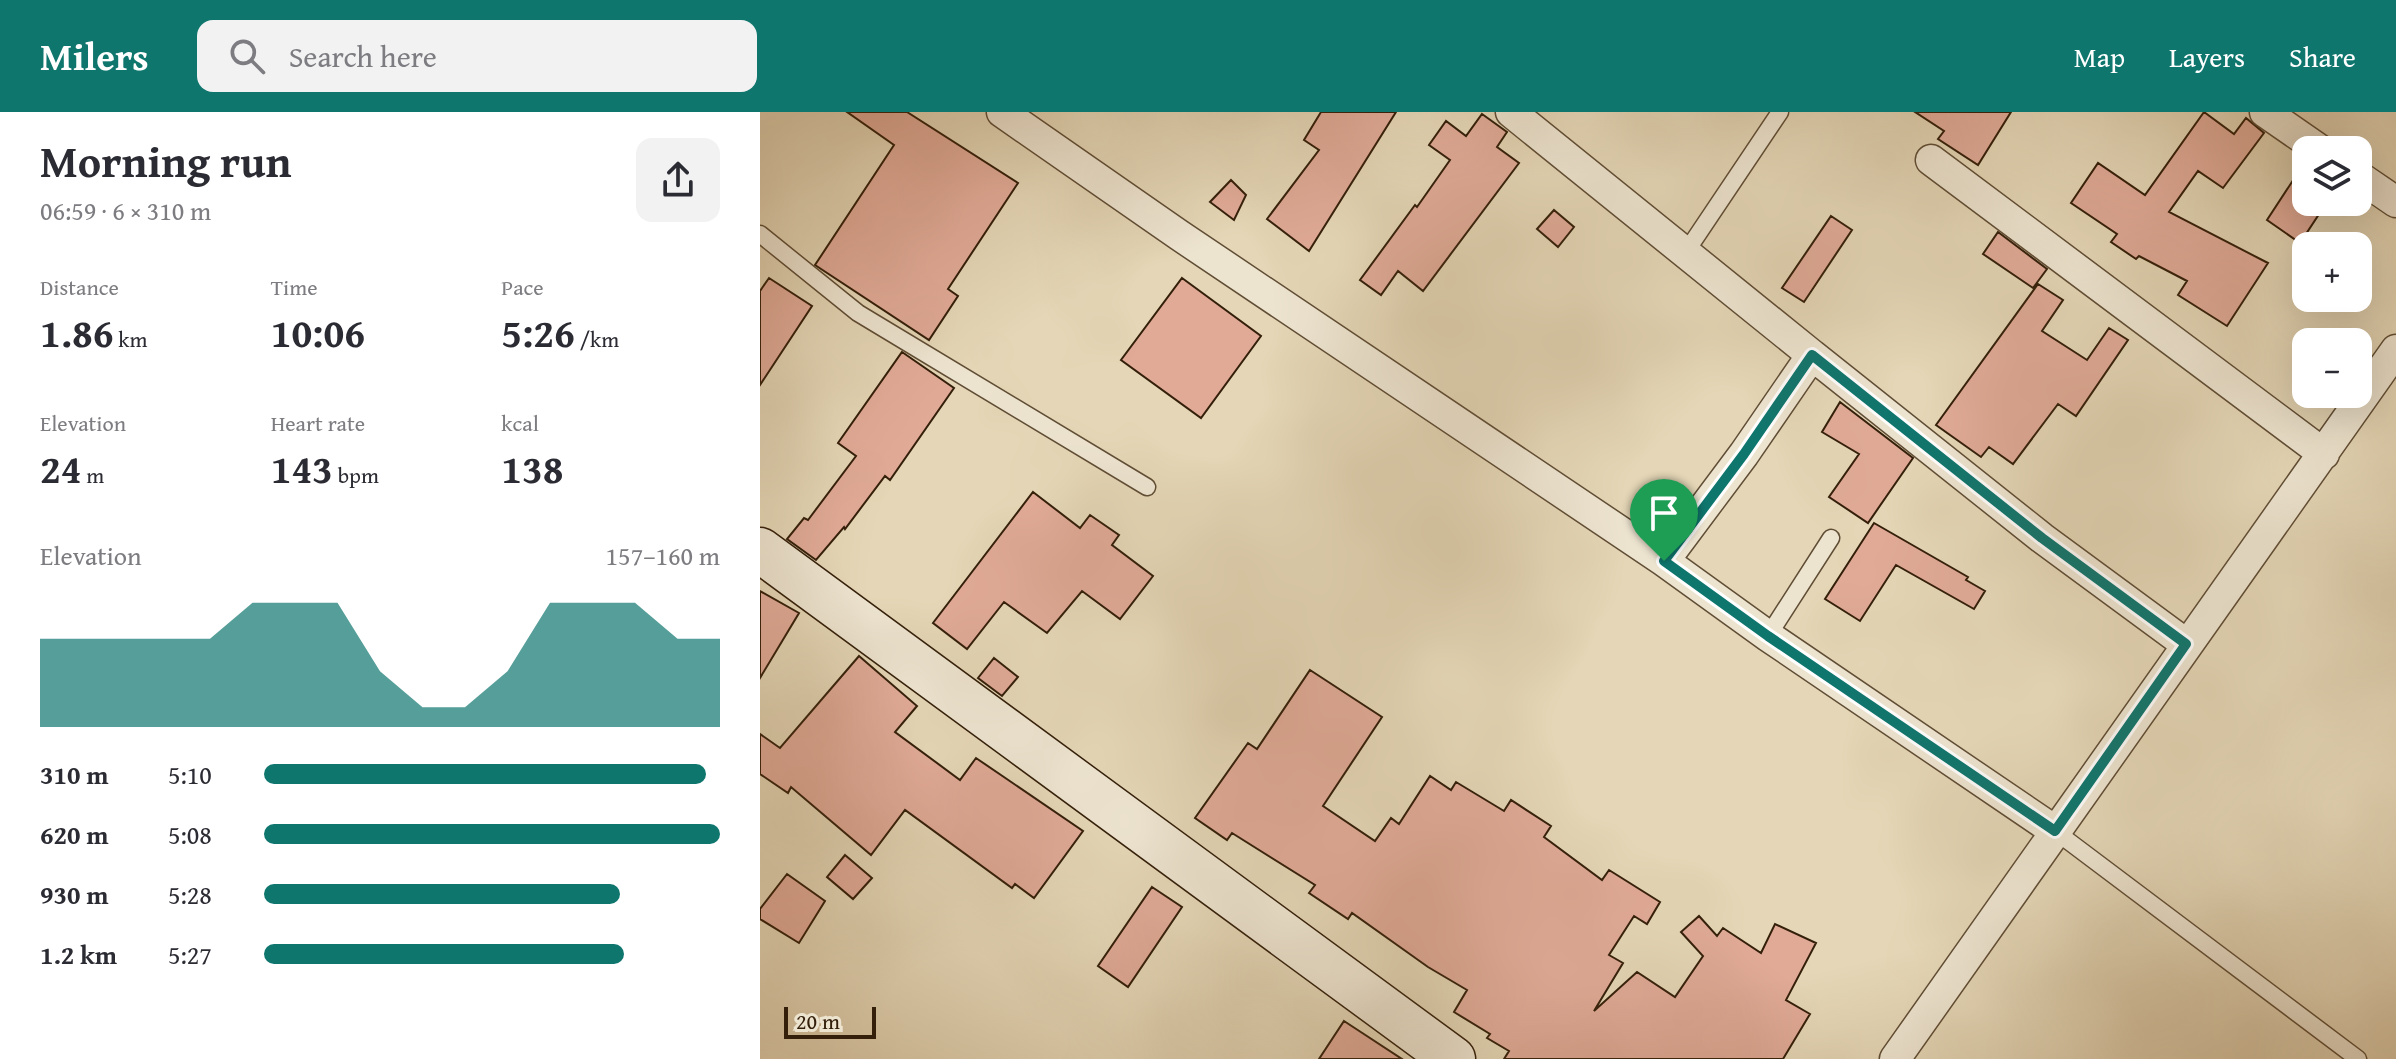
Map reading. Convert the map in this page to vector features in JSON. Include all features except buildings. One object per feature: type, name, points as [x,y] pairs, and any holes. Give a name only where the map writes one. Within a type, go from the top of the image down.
[{"type":"street","points":[[1002,112],[1179,235],[1664,561],[1768,636],[2055,831]]},
{"type":"street","points":[[1511,112],[2042,538],[2186,644]]},
{"type":"street","points":[[2265,112],[2300,136]]},
{"type":"street","points":[[1931,160],[2324,454]]},
{"type":"street","points":[[2372,186],[2396,202]]},
{"type":"street","points":[[1895,1059],[2396,350]]},
{"type":"street","points":[[1664,561],[1744,454],[1812,355]]},
{"type":"street","points":[[760,550],[1453,1059]]},
{"type":"lane","points":[[1686,252],[1780,112]]},
{"type":"lane","points":[[760,234],[858,313],[1147,487]]},
{"type":"lane","points":[[1768,636],[1831,538]]},
{"type":"lane","points":[[2055,831],[2358,1059]]},
{"type":"route","points":[[1812,355],[2042,538],[2186,644],[2055,831],[1768,636],[1664,561],[1744,454],[1812,355]]}]
